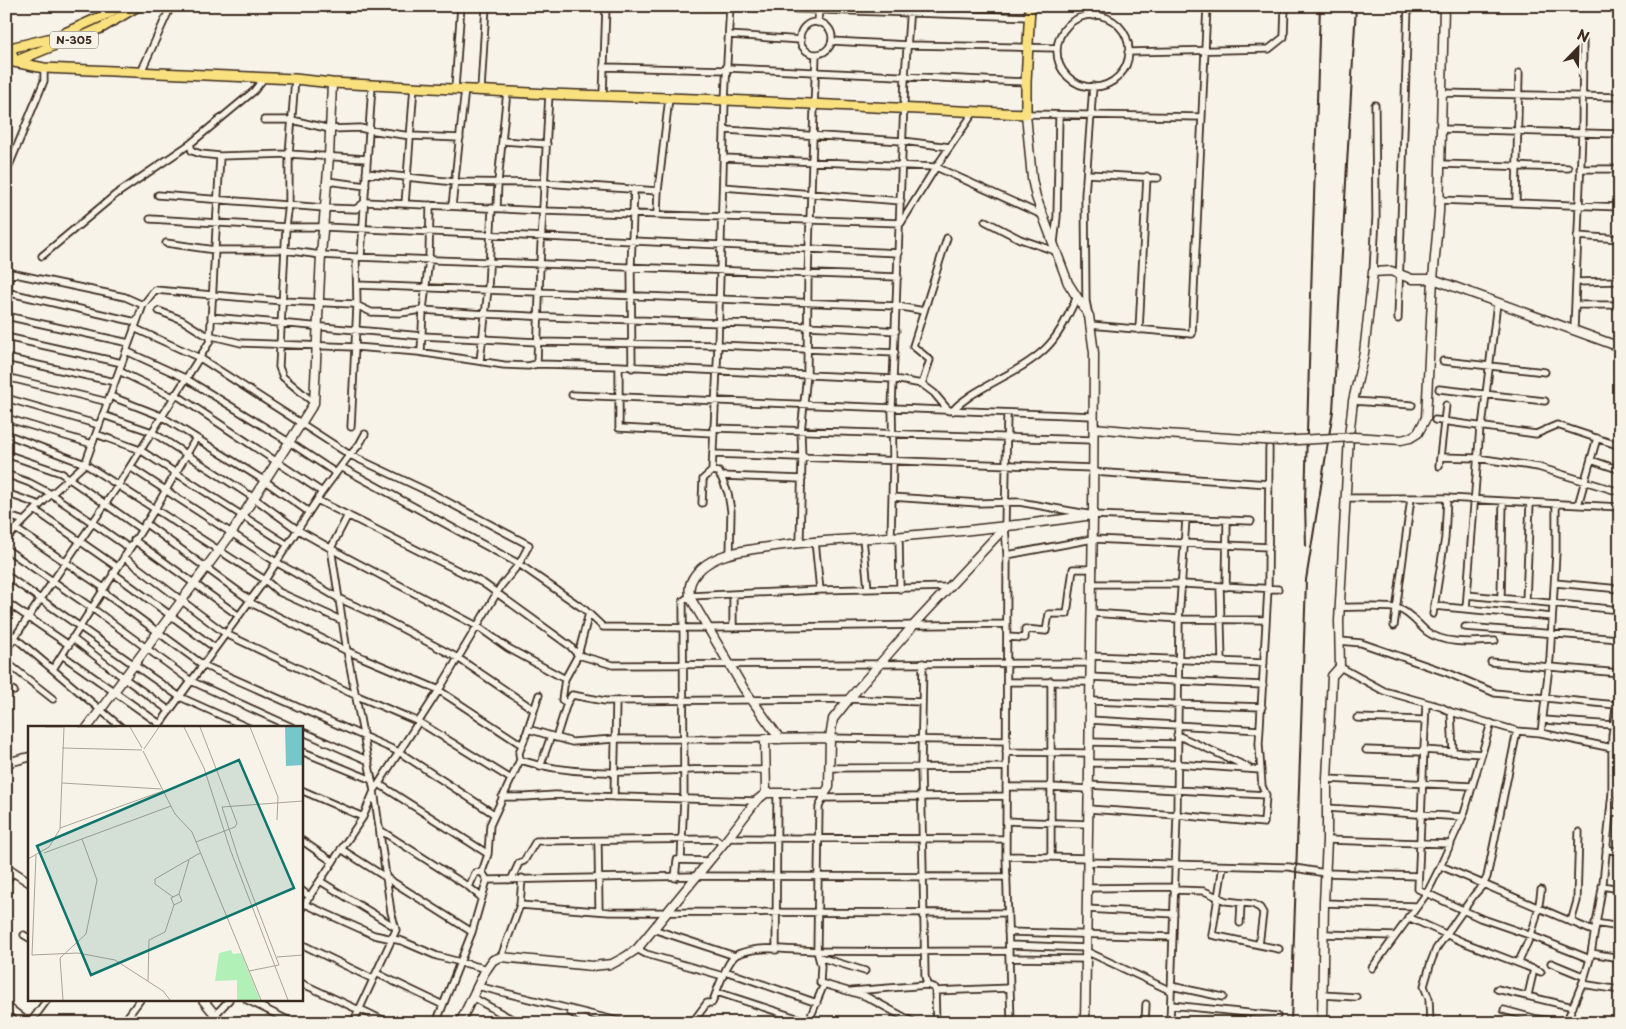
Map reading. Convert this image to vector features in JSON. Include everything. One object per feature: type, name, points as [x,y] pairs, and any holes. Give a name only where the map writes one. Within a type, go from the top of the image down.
[{"type":"main road","name":"N-305","points":[[9,49],[56,37],[107,14],[120,6]]},
{"type":"main road","name":"N-305","points":[[10,62],[60,43],[79,38],[103,27],[138,6]]},
{"type":"main road","points":[[9,49],[10,62],[44,68],[295,79],[332,83],[549,94],[1026,114],[1030,6]]},
{"type":"street","points":[[141,72],[171,6]]},
{"type":"street","points":[[454,88],[461,6]]},
{"type":"street","points":[[481,90],[486,6]]},
{"type":"street","points":[[603,95],[606,6]]},
{"type":"street","points":[[702,6],[910,10],[1030,17]]},
{"type":"street","points":[[1094,6],[1094,16]]},
{"type":"street","points":[[1090,325],[1192,334],[1206,6]]},
{"type":"street","points":[[1128,52],[1204,52],[1269,49],[1284,38],[1285,6]]},
{"type":"street","points":[[1398,319],[1408,6]]},
{"type":"street","points":[[1094,428],[1270,440],[1354,437],[1401,440],[1410,438],[1418,433],[1426,418],[1433,279],[1440,200],[1444,6]]},
{"type":"street","points":[[702,503],[703,479],[712,471],[713,454],[730,7]]},
{"type":"street","points":[[818,23],[819,8]]},
{"type":"street","points":[[900,589],[892,497],[892,407],[896,353],[905,77],[910,10]]},
{"type":"street","points":[[1094,16],[1110,20],[1119,27],[1125,36],[1128,58],[1124,69],[1117,78],[1107,84],[1085,86],[1074,82],[1065,74],[1060,65],[1057,48],[1062,33],[1068,24],[1078,18],[1094,16]]},
{"type":"street","points":[[818,23],[823,24],[830,31],[832,41],[826,50],[816,54],[806,50],[801,40],[804,28],[818,23]]},
{"type":"street","points":[[729,35],[801,40]]},
{"type":"street","points":[[832,41],[908,45],[1057,48]]},
{"type":"street","points":[[1574,330],[1582,133],[1583,42]]},
{"type":"street","points":[[800,542],[801,432],[807,374],[808,274],[816,54]]},
{"type":"street","points":[[604,67],[727,69],[1026,82]]},
{"type":"street","points":[[7,171],[44,81],[44,68]]},
{"type":"street","points":[[1516,202],[1519,73]]},
{"type":"street","points":[[42,256],[115,195],[190,144],[254,92],[264,78]]},
{"type":"street","points":[[295,79],[289,154],[289,204],[284,250],[279,368],[282,377],[314,403]]},
{"type":"street","points":[[88,726],[231,534],[314,403],[332,83]]},
{"type":"street","points":[[351,427],[357,285],[363,230],[372,84]]},
{"type":"street","points":[[406,204],[414,86]]},
{"type":"street","points":[[1085,1023],[1094,514],[1094,353],[1086,301],[1085,195],[1093,86]]},
{"type":"street","points":[[452,206],[465,89]]},
{"type":"street","points":[[480,361],[507,91]]},
{"type":"street","points":[[1442,93],[1620,97]]},
{"type":"street","points":[[538,364],[540,264],[549,94]]},
{"type":"street","points":[[657,214],[669,98]]},
{"type":"street","points":[[1334,1023],[1322,1020],[1327,779],[1332,676],[1340,667],[1339,621],[1349,436],[1353,400],[1364,353],[1373,272],[1376,217],[1375,105]]},
{"type":"street","points":[[900,223],[974,112]]},
{"type":"street","points":[[1089,316],[1068,283],[1042,215],[1032,179],[1026,114],[1202,117]]},
{"type":"street","points":[[1055,249],[1060,115]]},
{"type":"street","points":[[264,120],[292,120],[330,128],[360,128],[411,136],[460,138]]},
{"type":"street","points":[[1441,129],[1620,134]]},
{"type":"street","points":[[725,130],[813,135],[950,147]]},
{"type":"street","points":[[502,141],[547,144]]},
{"type":"street","points":[[190,144],[192,151],[220,156],[289,154],[367,159]]},
{"type":"street","points":[[6,650],[80,542],[210,341],[220,156]]},
{"type":"street","points":[[724,158],[936,167],[1042,215]]},
{"type":"street","points":[[1440,164],[1568,168]]},
{"type":"street","points":[[1580,169],[1620,170]]},
{"type":"street","points":[[366,173],[455,182],[545,183],[658,191]]},
{"type":"street","points":[[1086,174],[1158,178]]},
{"type":"street","points":[[1139,330],[1147,176]]},
{"type":"street","points":[[327,181],[366,186]]},
{"type":"street","points":[[723,187],[901,201]]},
{"type":"street","points":[[632,368],[631,267],[634,189]]},
{"type":"street","points":[[158,195],[325,208],[356,209],[365,202],[544,211],[900,223]]},
{"type":"street","points":[[1440,200],[1620,207]]},
{"type":"street","points":[[421,352],[423,310],[429,259],[430,205]]},
{"type":"street","points":[[150,219],[216,224],[324,227],[899,253]]},
{"type":"street","points":[[985,221],[1020,238],[1055,249]]},
{"type":"street","points":[[1577,236],[1620,239]]},
{"type":"street","points":[[922,384],[930,360],[913,346],[946,238]]},
{"type":"street","points":[[166,242],[215,250],[284,250],[321,255],[898,277]]},
{"type":"street","points":[[1373,272],[1391,271],[1412,279],[1433,279],[1620,347]]},
{"type":"street","points":[[6,301],[8,273],[125,297],[143,305]]},
{"type":"street","points":[[1576,282],[1620,281]]},
{"type":"street","points":[[357,285],[488,288],[540,292],[897,306],[924,311]]},
{"type":"street","points":[[6,539],[51,494],[85,464],[143,305],[155,290],[354,304],[371,312],[400,313],[423,310],[539,318],[807,325],[896,331]]},
{"type":"street","points":[[7,292],[135,325],[200,358],[350,455],[529,544],[519,564],[496,594],[439,690],[374,791],[363,817],[303,907],[374,935],[402,941],[437,956],[486,969]]},
{"type":"street","points":[[951,411],[978,390],[1024,364],[1044,350],[1056,338],[1077,297]]},
{"type":"street","points":[[1466,609],[1477,458],[1497,303]]},
{"type":"street","points":[[1575,305],[1620,305]]},
{"type":"street","points":[[159,310],[182,320],[210,337],[241,344],[355,347],[421,352],[528,366],[538,364],[619,366],[894,379],[922,384],[934,393],[951,411]]},
{"type":"street","points":[[6,316],[129,343]]},
{"type":"street","points":[[211,317],[422,336],[538,342],[718,345],[896,353]]},
{"type":"street","points":[[6,337],[122,363]]},
{"type":"street","points":[[126,351],[185,378],[289,442],[336,474]]},
{"type":"street","points":[[6,358],[115,382]]},
{"type":"street","points":[[1443,361],[1545,372]]},
{"type":"street","points":[[619,366],[619,428],[1093,440]]},
{"type":"street","points":[[119,372],[174,396],[322,492]]},
{"type":"street","points":[[6,377],[109,399],[161,416],[309,512]]},
{"type":"street","points":[[1438,389],[1545,402]]},
{"type":"street","points":[[572,395],[804,406],[892,407],[1093,416]]},
{"type":"street","points":[[6,398],[99,425]]},
{"type":"street","points":[[1353,400],[1412,405]]},
{"type":"street","points":[[1439,466],[1446,405]]},
{"type":"street","points":[[1007,413],[1007,502],[1005,527],[1008,555],[1006,856],[1011,1023]]},
{"type":"street","points":[[103,415],[152,432],[254,498],[298,530],[477,626],[508,648],[565,679]]},
{"type":"street","points":[[6,418],[92,444]]},
{"type":"street","points":[[1434,420],[1536,434],[1556,425],[1620,446]]},
{"type":"street","points":[[6,434],[85,464],[265,580],[279,592],[343,621]]},
{"type":"street","points":[[96,434],[140,450],[288,545]]},
{"type":"street","points":[[160,726],[265,580],[322,492],[359,445],[365,434]]},
{"type":"street","points":[[53,669],[155,509],[196,438]]},
{"type":"street","points":[[1578,505],[1597,438]]},
{"type":"street","points":[[1088,809],[1264,823],[1266,795],[1262,786],[1259,744],[1268,589],[1270,448]]},
{"type":"street","points":[[6,454],[62,473],[141,530]]},
{"type":"street","points":[[713,454],[1093,470],[1269,484]]},
{"type":"street","points":[[1440,457],[1477,458],[1538,467],[1620,492]]},
{"type":"street","points":[[1591,460],[1620,470]]},
{"type":"street","points":[[130,466],[276,562],[340,599],[382,618],[458,658],[533,709]]},
{"type":"street","points":[[341,466],[519,564],[589,613],[603,627],[912,627],[1007,624]]},
{"type":"street","points":[[712,471],[719,472],[728,493],[731,512],[730,554]]},
{"type":"street","points":[[6,474],[30,482],[51,494],[129,548]]},
{"type":"street","points":[[720,476],[802,480]]},
{"type":"street","points":[[6,493],[40,505]]},
{"type":"street","points":[[892,497],[978,503],[1019,502],[1094,514],[1251,521]]},
{"type":"street","points":[[1345,498],[1447,498],[1620,507]]},
{"type":"street","points":[[1394,626],[1411,498]]},
{"type":"street","points":[[1433,614],[1446,538],[1447,498]]},
{"type":"street","points":[[317,500],[483,583],[570,646],[578,655],[613,665],[731,666],[1091,659],[1179,659],[1264,663]]},
{"type":"street","points":[[1500,597],[1502,501]]},
{"type":"street","points":[[1526,601],[1530,502]]},
{"type":"street","points":[[1541,734],[1549,667],[1556,553],[1556,504]]},
{"type":"street","points":[[35,510],[117,568]]},
{"type":"street","points":[[780,739],[752,700],[690,596],[690,585],[698,570],[707,563],[730,554],[800,542],[895,537],[1005,527],[1094,514]]},
{"type":"street","points":[[6,515],[24,521]]},
{"type":"street","points":[[348,515],[331,548],[347,651],[374,791],[391,912],[396,930],[353,1023]]},
{"type":"street","points":[[1170,1023],[1177,815],[1179,619],[1186,519]]},
{"type":"street","points":[[1222,661],[1220,620],[1227,521]]},
{"type":"street","points":[[145,523],[207,567],[250,601],[347,651],[439,690],[522,745]]},
{"type":"street","points":[[915,1023],[865,996],[820,983],[821,966],[818,954],[819,807],[829,787],[830,738],[834,719],[849,699],[912,627],[1005,527]]},
{"type":"street","points":[[16,529],[66,562],[203,665],[399,752],[494,814]]},
{"type":"street","points":[[863,538],[868,589]]},
{"type":"street","points":[[1008,555],[1093,539],[1269,547]]},
{"type":"street","points":[[134,540],[239,616]]},
{"type":"street","points":[[815,541],[820,590]]},
{"type":"street","points":[[6,549],[92,608],[191,682],[290,726]]},
{"type":"street","points":[[124,557],[226,634],[355,695],[419,722],[511,779]]},
{"type":"street","points":[[1007,637],[1025,638],[1026,629],[1046,631],[1048,614],[1067,614],[1073,569],[1092,569]]},
{"type":"street","points":[[113,573],[215,648]]},
{"type":"street","points":[[6,575],[180,697],[245,726]]},
{"type":"street","points":[[1554,583],[1620,590]]},
{"type":"street","points":[[1092,584],[1182,584],[1278,590]]},
{"type":"street","points":[[681,859],[684,799],[683,600],[690,596],[950,587]]},
{"type":"street","points":[[733,594],[733,628]]},
{"type":"street","points":[[1467,594],[1620,610]]},
{"type":"street","points":[[6,602],[68,645]]},
{"type":"street","points":[[1434,606],[1552,617]]},
{"type":"street","points":[[1340,607],[1396,608],[1409,614],[1426,630],[1438,637],[1459,641],[1495,641]]},
{"type":"street","points":[[567,703],[562,700],[565,679],[578,655],[589,613]]},
{"type":"street","points":[[1092,613],[1179,619],[1266,620]]},
{"type":"street","points":[[1465,627],[1620,639]]},
{"type":"street","points":[[6,630],[120,726]]},
{"type":"street","points":[[72,638],[170,711]]},
{"type":"street","points":[[1340,641],[1361,643],[1448,673],[1496,693],[1617,702]]},
{"type":"street","points":[[62,655],[158,726]]},
{"type":"street","points":[[6,662],[53,699]]},
{"type":"street","points":[[1491,662],[1620,673]]},
{"type":"street","points":[[923,663],[921,767],[924,951],[927,985]]},
{"type":"street","points":[[1340,667],[1384,690],[1452,712],[1517,731],[1612,748]]},
{"type":"street","points":[[1007,682],[1178,680],[1263,684]]},
{"type":"street","points":[[1051,681],[1051,857]]},
{"type":"street","points":[[1504,1010],[1537,1019],[1566,1023],[1585,977],[1602,886],[1610,810],[1612,736],[1620,681]]},
{"type":"street","points":[[6,686],[14,691]]},
{"type":"street","points":[[482,872],[488,854],[490,825],[520,760],[519,753],[538,695]]},
{"type":"street","points":[[540,767],[572,695],[606,701],[849,699],[922,702]]},
{"type":"street","points":[[614,797],[616,701]]},
{"type":"street","points":[[1090,701],[1262,707]]},
{"type":"street","points":[[1426,703],[1418,889],[1480,918],[1590,956],[1620,958]]},
{"type":"street","points":[[1452,712],[1453,752]]},
{"type":"street","points":[[1357,718],[1424,720]]},
{"type":"street","points":[[1090,720],[1260,730]]},
{"type":"street","points":[[1544,720],[1613,725]]},
{"type":"street","points":[[1372,968],[1415,906],[1427,893],[1441,866],[1462,817],[1491,723]]},
{"type":"street","points":[[528,729],[572,742],[615,739],[830,738],[1007,741]]},
{"type":"street","points":[[302,731],[369,762]]},
{"type":"street","points":[[1430,1023],[1429,999],[1424,986],[1436,949],[1487,877],[1517,731]]},
{"type":"street","points":[[1177,735],[1252,769]]},
{"type":"street","points":[[1612,736],[1620,738]]},
{"type":"street","points":[[765,739],[766,793]]},
{"type":"street","points":[[1089,742],[1177,744]]},
{"type":"street","points":[[1366,750],[1482,754]]},
{"type":"street","points":[[302,751],[372,780]]},
{"type":"street","points":[[1006,752],[1089,753]]},
{"type":"street","points":[[6,763],[28,757]]},
{"type":"street","points":[[520,760],[540,767],[559,770],[614,772],[766,770]]},
{"type":"street","points":[[1089,763],[1177,764],[1261,770]]},
{"type":"street","points":[[830,768],[1006,767]]},
{"type":"street","points":[[1612,772],[1620,774]]},
{"type":"street","points":[[1327,779],[1472,786]]},
{"type":"street","points":[[379,784],[488,854]]},
{"type":"street","points":[[1006,787],[1176,789],[1266,795]]},
{"type":"street","points":[[302,790],[363,817]]},
{"type":"street","points":[[460,1023],[477,986],[493,960],[501,957],[592,966],[612,964],[637,949],[756,801],[766,793],[922,797],[1006,796]]},
{"type":"street","points":[[776,950],[777,793]]},
{"type":"street","points":[[502,797],[555,796],[756,801]]},
{"type":"street","points":[[1327,808],[1462,817]]},
{"type":"street","points":[[1610,810],[1620,813]]},
{"type":"street","points":[[1006,821],[1088,824]]},
{"type":"street","points":[[380,830],[469,887],[482,898]]},
{"type":"street","points":[[1571,922],[1577,901],[1579,832]]},
{"type":"street","points":[[728,838],[1006,839]]},
{"type":"street","points":[[512,878],[519,863],[524,861],[536,841],[716,839],[722,844]]},
{"type":"street","points":[[1327,840],[1451,844]]},
{"type":"street","points":[[302,841],[333,862]]},
{"type":"street","points":[[598,841],[599,911]]},
{"type":"street","points":[[341,849],[472,932]]},
{"type":"street","points":[[1606,849],[1620,852]]},
{"type":"street","points":[[1006,856],[1223,866],[1289,867],[1325,873],[1418,876]]},
{"type":"street","points":[[675,878],[677,860],[708,861]]},
{"type":"street","points":[[1223,866],[1212,936],[1279,949]]},
{"type":"street","points":[[1441,866],[1593,931]]},
{"type":"street","points":[[6,882],[10,869],[28,881]]},
{"type":"street","points":[[469,887],[475,873],[482,872]]},
{"type":"street","points":[[436,1023],[472,932],[487,880],[482,872]]},
{"type":"street","points":[[487,880],[512,878],[675,878],[695,876],[1007,877]]},
{"type":"street","points":[[501,957],[520,905],[522,878]]},
{"type":"street","points":[[320,882],[395,927]]},
{"type":"street","points":[[1602,886],[1620,890]]},
{"type":"street","points":[[1087,888],[1204,891],[1226,901],[1253,904],[1260,908],[1263,913],[1259,945]]},
{"type":"street","points":[[1518,963],[1532,936],[1541,890]]},
{"type":"street","points":[[302,891],[310,897]]},
{"type":"street","points":[[1240,923],[1241,903]]},
{"type":"street","points":[[1324,903],[1415,906]]},
{"type":"street","points":[[520,905],[599,911],[1008,913]]},
{"type":"street","points":[[1087,909],[1174,914]]},
{"type":"street","points":[[1408,917],[1446,935],[1541,972]]},
{"type":"street","points":[[1595,923],[1620,927]]},
{"type":"street","points":[[653,930],[735,956]]},
{"type":"street","points":[[1008,932],[1173,937]]},
{"type":"street","points":[[1323,934],[1395,936]]},
{"type":"street","points":[[302,944],[443,1005]]},
{"type":"street","points":[[637,949],[646,954],[724,973],[817,1003]]},
{"type":"street","points":[[692,1023],[707,1003],[712,1003],[724,973],[735,956],[761,949],[818,954],[924,951],[1086,953],[1171,988],[1223,997]]},
{"type":"street","points":[[1009,951],[1086,953]]},
{"type":"street","points":[[818,954],[865,971]]},
{"type":"street","points":[[1551,963],[1585,977]]},
{"type":"street","points":[[1528,995],[1534,969]]},
{"type":"street","points":[[302,983],[389,1023]]},
{"type":"street","points":[[717,992],[809,1022],[824,984]]},
{"type":"street","points":[[1582,984],[1620,990]]},
{"type":"street","points":[[477,986],[626,1023]]},
{"type":"street","points":[[849,992],[933,986],[936,991],[936,1023]]},
{"type":"street","points":[[936,991],[1010,988]]},
{"type":"street","points":[[1497,989],[1573,1007]]},
{"type":"street","points":[[1322,995],[1356,997]]},
{"type":"street","points":[[472,998],[519,1023]]},
{"type":"street","points":[[6,1005],[29,1023],[45,1002]]},
{"type":"street","points":[[123,1023],[139,1002]]},
{"type":"street","points":[[205,1002],[222,1023]]},
{"type":"street","points":[[216,1014],[227,1002]]},
{"type":"street","points":[[251,1002],[294,1023]]},
{"type":"street","points":[[1145,1023],[1146,1004]]},
{"type":"street","points":[[1171,1005],[1277,1016]]},
{"type":"street","points":[[561,1007],[591,1023]]},
{"type":"street","points":[[1618,1023],[1620,1012]]},
{"type":"railway","points":[[1306,546],[1305,501],[1320,6]]},
{"type":"railway","points":[[1291,1023],[1306,580],[1333,411],[1356,6]]}]
